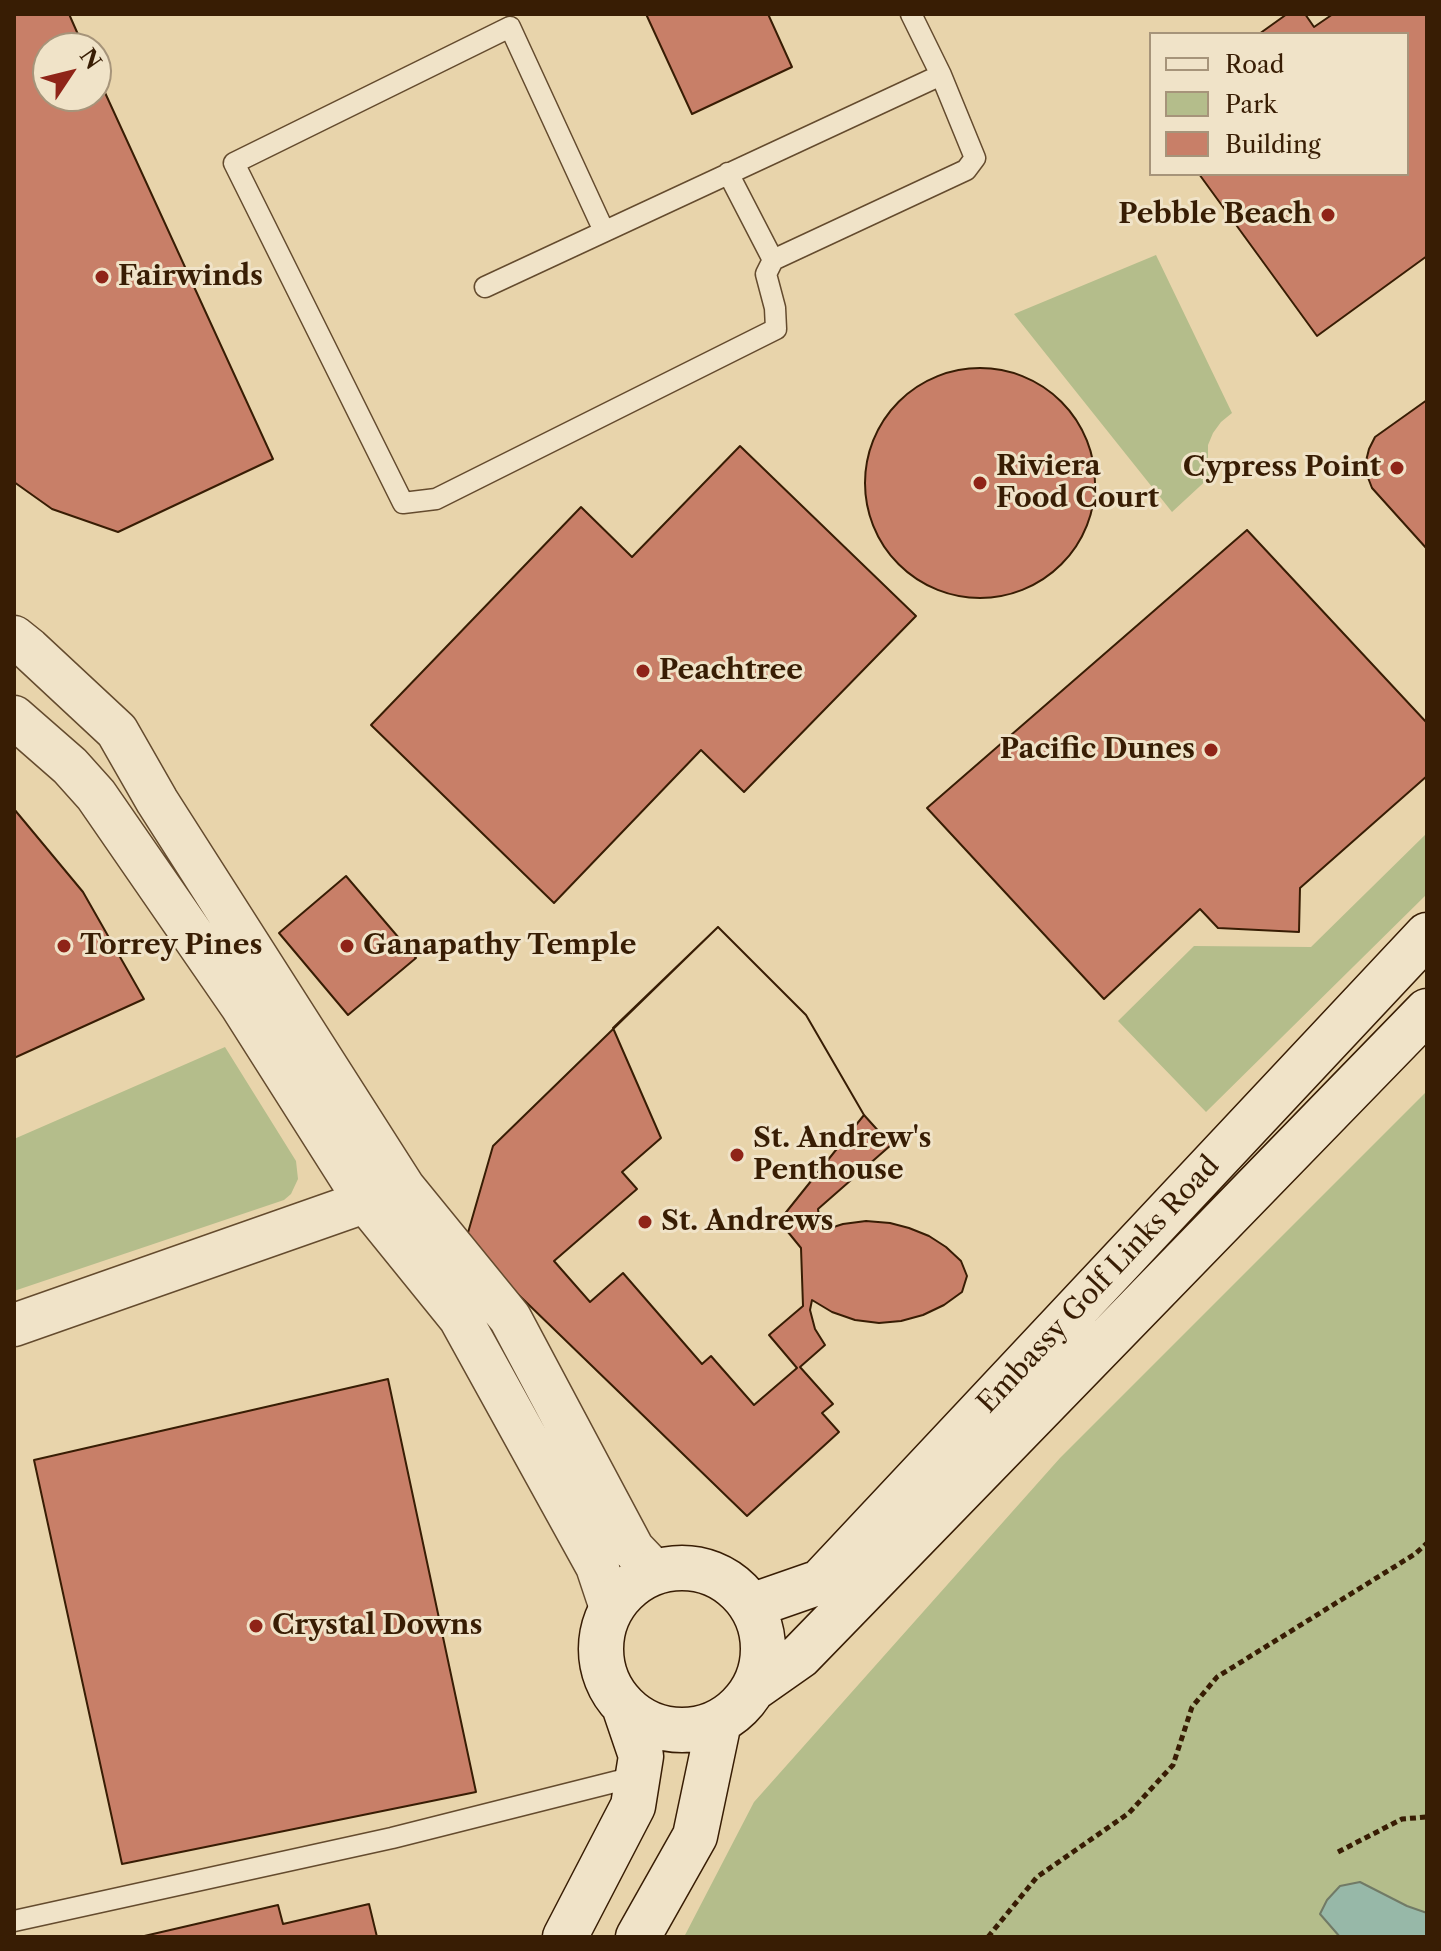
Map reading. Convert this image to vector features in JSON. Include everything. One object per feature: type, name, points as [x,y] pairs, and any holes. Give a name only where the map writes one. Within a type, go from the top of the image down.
[{"type":"street","points":[[14,637],[117,731],[385,1195],[460,1318],[597,1566],[611,1608]]},
{"type":"street","points":[[14,717],[70,766],[96,795],[241,1005],[385,1195],[510,1318],[633,1549],[655,1572]]},
{"type":"street","name":"Embassy Golf Links Road","points":[[751,1606],[820,1582],[1427,935]]},
{"type":"street","name":"Embassy Golf Links Road","points":[[753,1689],[800,1656],[1427,1011]]},
{"type":"street","points":[[14,1325],[385,1195]]},
{"type":"street","points":[[565,1937],[633,1806],[641,1756],[624,1706],[609,1684],[602,1659],[602,1633],[611,1608],[629,1586],[655,1572],[680,1567],[709,1571],[733,1585],[751,1606],[760,1626],[764,1648],[761,1669],[753,1689],[738,1708],[719,1722],[695,1729],[669,1729],[645,1721],[624,1706]]},
{"type":"street","points":[[638,1937],[695,1836],[719,1722]]},
{"type":"lane","points":[[604,231],[510,27],[234,163],[403,503],[436,499],[776,329],[775,308],[766,274],[773,260],[966,170],[975,158],[941,75],[911,14]]},
{"type":"lane","points":[[485,287],[941,75]]},
{"type":"lane","points":[[728,173],[773,260]]},
{"type":"lane","points":[[14,1921],[392,1838],[638,1776]]},
{"type":"path","points":[[988,1937],[1037,1877],[1129,1813],[1173,1765],[1192,1707],[1217,1677],[1415,1554],[1427,1543]]},
{"type":"path","points":[[1338,1852],[1402,1819],[1427,1817]]},
{"type":"green space","points":[[1156,255],[1232,413],[1221,422],[1208,445],[1212,475],[1172,512],[1014,314]]},
{"type":"green space","points":[[1427,833],[1427,894],[1206,1112],[1118,1021],[1194,946],[1311,947]]},
{"type":"green space","points":[[225,1047],[296,1161],[298,1179],[291,1194],[284,1200],[14,1291],[14,1139]]},
{"type":"green space","points":[[1427,1091],[1427,1937],[684,1937],[754,1802],[1060,1458]]},
{"type":"shaded area","points":[[1360,1882],[1427,1913],[1427,1937],[1340,1937],[1320,1914],[1327,1900],[1340,1886]]},
{"type":"building","name":"Fairwinds","points":[[14,14],[69,14],[77,32],[32,32],[32,112],[112,112],[112,108],[273,459],[118,532],[52,509],[14,482]]},
{"type":"building","points":[[646,14],[768,14],[792,67],[692,114]]},
{"type":"building","name":"Pebble Beach","points":[[1287,14],[1305,14],[1314,27],[1333,14],[1427,14],[1427,256],[1317,336],[1200,176],[1409,176],[1409,32],[1262,32]]},
{"type":"building","name":"Riviera Food Court","points":[[980,368],[1002,370],[1024,377],[1044,387],[1061,402],[1076,419],[1086,439],[1093,461],[1093,505],[1086,527],[1076,547],[1061,564],[1044,579],[1024,589],[1002,596],[980,598],[958,596],[936,589],[916,579],[899,564],[884,547],[874,527],[867,505],[865,483],[867,461],[874,439],[884,419],[899,402],[916,387],[936,377],[958,370]]},
{"type":"building","name":"Cypress Point","points":[[1427,400],[1427,549],[1372,488],[1366,461],[1375,437]]},
{"type":"building","name":"Peachtree","points":[[740,446],[916,616],[744,792],[701,750],[554,903],[371,725],[581,507],[632,557]]},
{"type":"building","name":"Pacific Dunes","points":[[1247,530],[1427,723],[1427,776],[1300,888],[1299,932],[1218,928],[1200,909],[1104,999],[927,808]]},
{"type":"building","name":"Torrey Pines","points":[[14,809],[83,892],[144,999],[14,1058]]},
{"type":"building","name":"Ganapathy Temple","points":[[346,876],[416,958],[348,1015],[279,933]]},
{"type":"building","name":"St. Andrews","points":[[718,927],[806,1015],[864,1115],[891,1145],[818,1209],[821,1231],[866,1221],[909,1228],[946,1247],[961,1261],[967,1276],[962,1292],[944,1305],[901,1321],[879,1323],[855,1320],[832,1312],[812,1300],[810,1310],[815,1329],[825,1345],[800,1367],[833,1404],[822,1413],[839,1432],[747,1516],[465,1243],[493,1146]]},
{"type":"building","name":"St. Andrew's Penthouse","points":[[718,927],[806,1015],[864,1115],[779,1221],[801,1248],[803,1306],[769,1335],[797,1368],[754,1405],[711,1356],[702,1364],[623,1273],[590,1302],[554,1261],[637,1189],[622,1172],[661,1138],[613,1028]]},
{"type":"building","name":"Crystal Downs","points":[[388,1379],[476,1792],[122,1864],[34,1460]]},
{"type":"building","points":[[369,1904],[377,1937],[140,1937],[278,1905],[283,1924]]},
{"type":"place","name":"Pebble Beach","points":[[1328,215]]},
{"type":"place","name":"Fairwinds","points":[[102,277]]},
{"type":"place","name":"Cypress Point","points":[[1397,468]]},
{"type":"place","name":"Riviera Food Court","points":[[980,483]]},
{"type":"place","name":"Peachtree","points":[[643,671]]},
{"type":"place","name":"Pacific Dunes","points":[[1211,750]]},
{"type":"place","name":"Torrey Pines","points":[[64,946]]},
{"type":"place","name":"Ganapathy Temple","points":[[347,946]]},
{"type":"place","name":"St. Andrew's Penthouse","points":[[737,1155]]},
{"type":"place","name":"St. Andrews","points":[[645,1222]]},
{"type":"place","name":"Crystal Downs","points":[[256,1626]]}]
